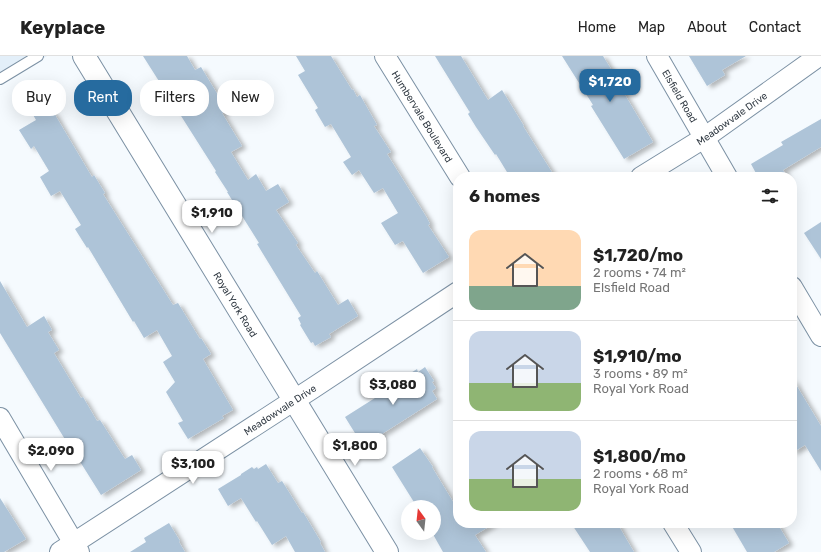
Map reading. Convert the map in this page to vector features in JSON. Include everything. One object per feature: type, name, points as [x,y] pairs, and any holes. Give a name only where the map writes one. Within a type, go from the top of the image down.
[{"type":"main road","name":"Royal York Road","points":[[84,56],[387,552]]},
{"type":"street","name":"Humbervale Boulevard","points":[[384,56],[457,172]]},
{"type":"street","name":"Elsfield Road","points":[[657,56],[724,172]]},
{"type":"street","name":"Meadowvale Drive","points":[[649,172],[704,138],[819,56]]},
{"type":"street","name":"Meadowvale Drive","points":[[71,549],[453,295]]},
{"type":"street","points":[[797,295],[821,336]]},
{"type":"street","points":[[0,418],[71,549]]},
{"type":"street","points":[[676,528],[691,552]]},
{"type":"lane","points":[[0,79],[38,56]]},
{"type":"shaded area","points":[[0,56],[47,56],[0,85]]},
{"type":"building","points":[[143,56],[187,56],[195,70],[201,67],[209,80],[158,80]]},
{"type":"building","points":[[296,56],[331,56],[357,97],[360,95],[377,125],[374,126],[391,152],[387,154],[427,218],[430,224],[428,225],[449,257],[423,273],[403,241],[395,245],[381,223],[398,213],[383,188],[374,193],[359,170],[352,175],[343,162],[351,157],[331,124],[325,127],[315,110],[318,108],[298,75],[305,71]]},
{"type":"building","points":[[435,56],[461,56],[488,100],[502,90],[552,172],[507,172],[476,127],[468,114],[470,112]]},
{"type":"building","points":[[562,56],[603,56],[653,142],[624,159],[591,106],[593,105]]},
{"type":"building","points":[[689,56],[746,56],[722,70],[725,75],[707,86]]},
{"type":"building","points":[[209,80],[217,93],[217,116],[224,116],[242,146],[231,152],[248,180],[256,174],[266,191],[278,184],[289,202],[276,210],[298,243],[296,245],[315,273],[317,271],[338,305],[348,299],[358,316],[329,334],[331,337],[315,346],[313,342],[311,343],[300,325],[301,324],[298,318],[301,316],[257,244],[259,243],[215,172],[216,171],[181,116],[209,116]]},
{"type":"building","points":[[34,116],[56,116],[92,177],[94,175],[105,193],[103,194],[173,305],[178,303],[211,354],[203,359],[233,410],[222,416],[224,418],[188,439],[178,423],[183,421],[166,392],[175,382],[163,362],[172,356],[157,330],[144,338],[88,247],[87,248],[75,229],[81,225],[60,191],[51,196],[40,177],[49,171],[34,146],[31,149],[19,130],[36,120]]},
{"type":"building","points":[[821,119],[821,147],[783,170],[784,172],[755,172],[751,164],[783,145],[781,142]]},
{"type":"building","points":[[821,222],[821,259],[804,233]]},
{"type":"building","points":[[0,281],[27,327],[44,316],[52,330],[48,332],[59,350],[54,353],[81,398],[83,397],[97,421],[100,420],[125,459],[132,455],[141,470],[101,495],[79,460],[78,461],[0,333]]},
{"type":"building","points":[[425,367],[434,381],[432,382],[436,388],[432,391],[437,399],[363,446],[345,417],[375,398],[374,396],[417,369],[418,372]]},
{"type":"building","points":[[797,386],[821,426],[821,471],[805,445],[797,450]]},
{"type":"building","points":[[420,448],[453,502],[453,528],[487,528],[475,535],[486,552],[443,552],[436,540],[441,540],[441,500],[413,500],[392,467]]},
{"type":"building","points":[[266,464],[278,483],[282,481],[302,513],[303,512],[321,542],[320,543],[325,552],[295,552],[286,536],[272,545],[241,498],[228,506],[218,489],[252,467],[254,469],[257,467],[258,469]]},
{"type":"building","points":[[0,498],[26,539],[4,552],[0,552]]},
{"type":"building","points":[[169,523],[185,552],[130,552],[146,542],[144,538]]},
{"type":"building","points":[[574,528],[620,528],[634,552],[590,552]]},
{"type":"building","points":[[733,528],[780,528],[789,543],[774,552],[747,552]]}]
